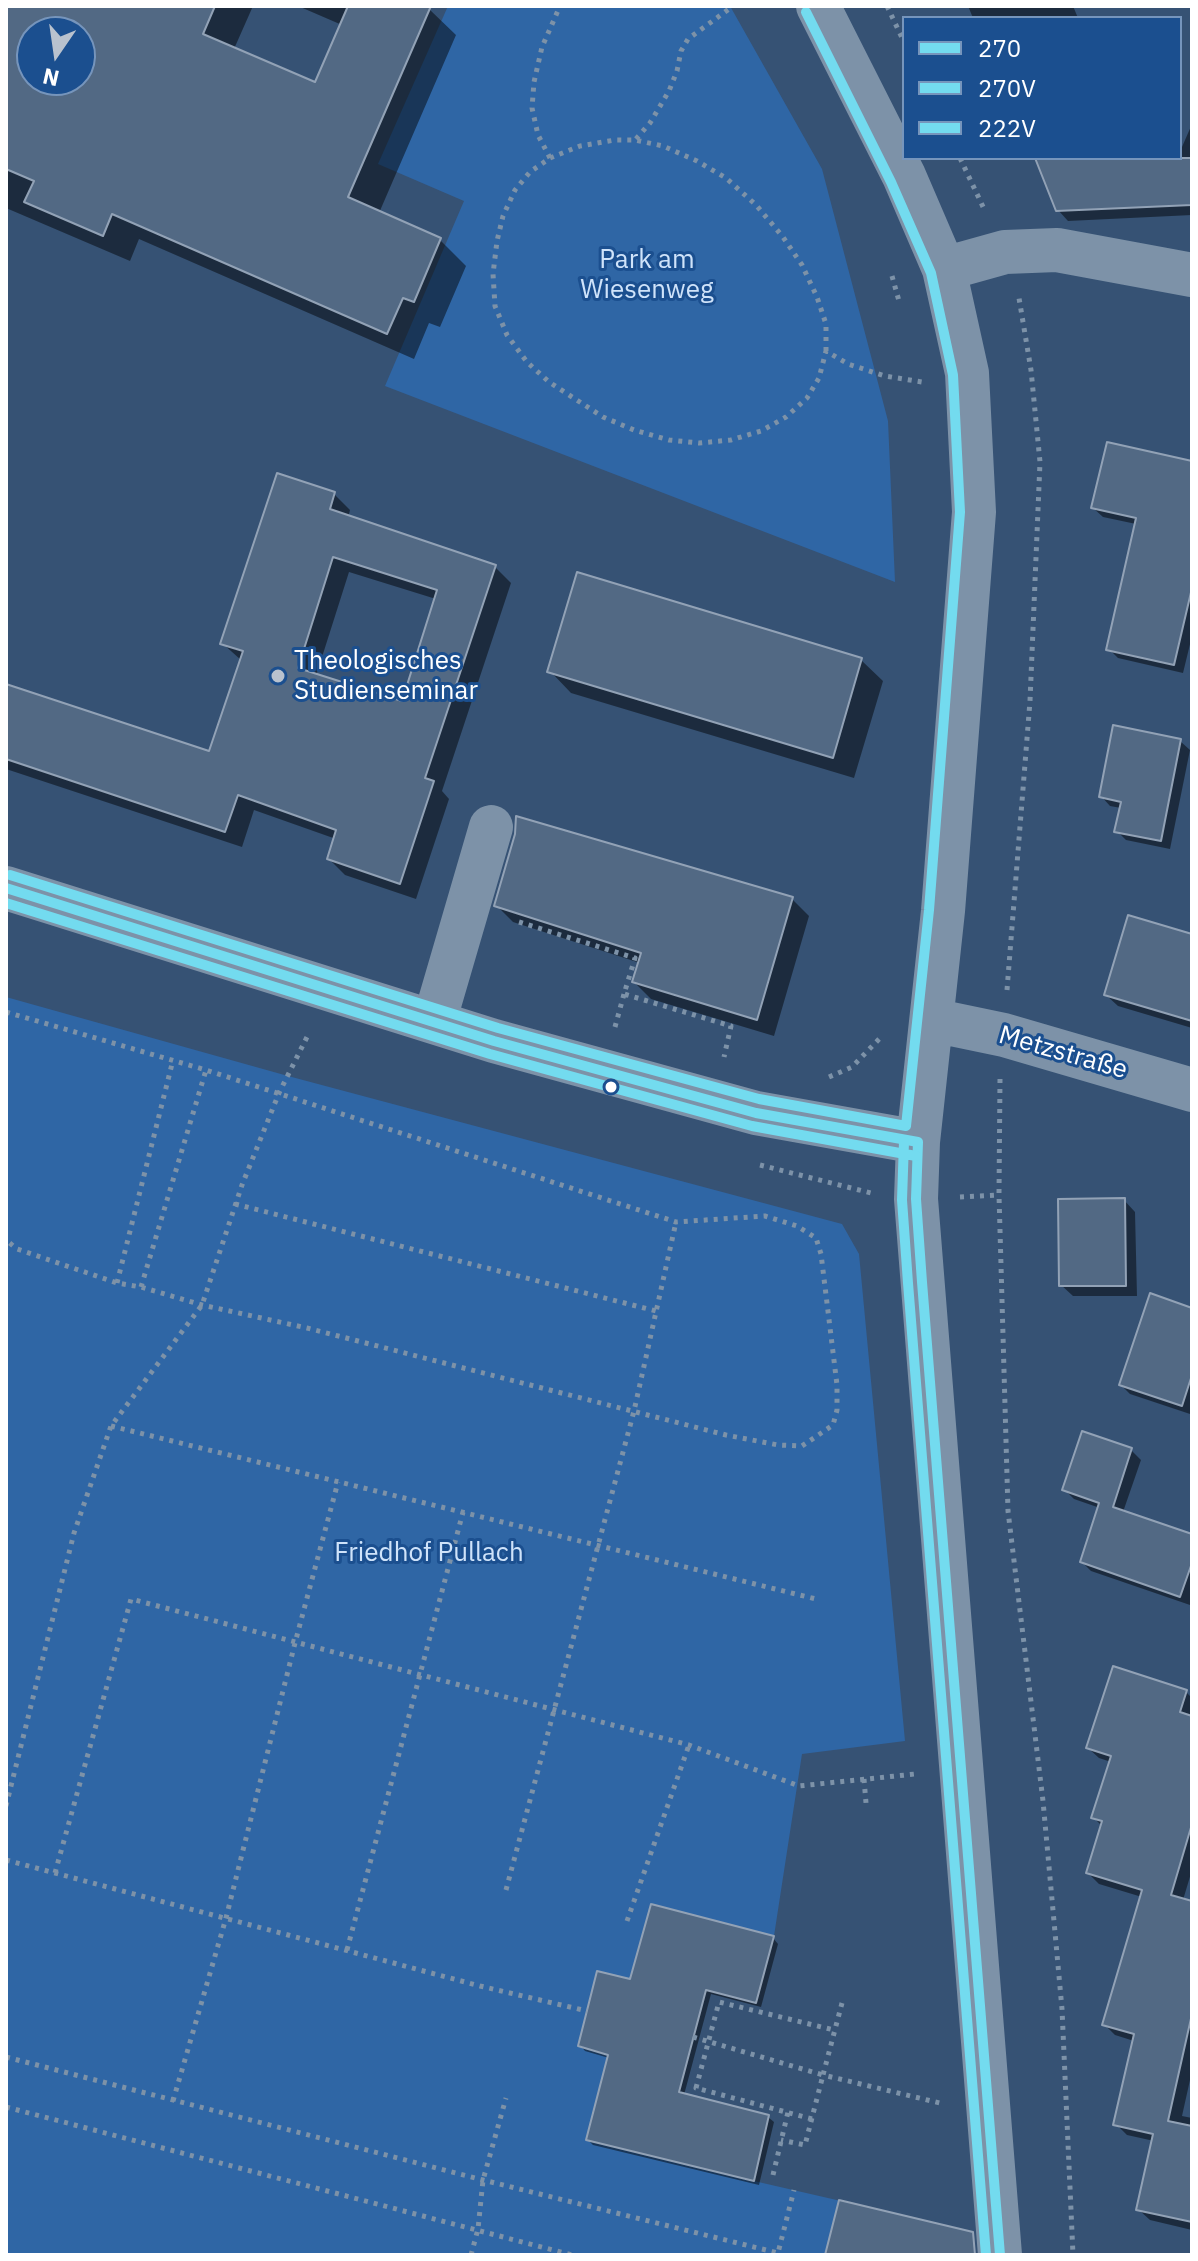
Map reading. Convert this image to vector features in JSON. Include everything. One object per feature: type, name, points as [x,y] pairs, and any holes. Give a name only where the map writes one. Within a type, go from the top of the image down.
[{"type":"street","points":[[818,6],[904,176],[944,269],[967,373],[974,512],[932,1020],[918,1142],[916,1199],[1000,2255]]},
{"type":"street","points":[[944,269],[1005,252],[1057,250],[1192,275]]},
{"type":"street","points":[[434,1022],[491,827]]},
{"type":"street","points":[[6,888],[434,1022],[756,1113],[918,1142]]},
{"type":"street","name":"Metzstraße","points":[[932,1020],[1004,1035],[1192,1090]]},
{"type":"path","points":[[550,158],[538,135],[532,108],[542,47],[560,6]]},
{"type":"path","points":[[635,140],[650,123],[669,91],[681,51],[688,39],[733,6]]},
{"type":"path","points":[[887,6],[902,38]]},
{"type":"path","points":[[635,140],[663,146],[726,178],[756,205],[802,265],[826,324],[826,351],[819,378],[807,398],[786,417],[761,431],[731,440],[699,443],[669,440],[624,426],[576,402],[527,362],[507,335],[495,306],[493,274],[503,216],[515,190],[530,172],[550,158],[580,146],[635,140]]},
{"type":"path","points":[[961,160],[1005,252],[1018,293],[1031,370],[1040,462],[1039,554],[1030,701],[998,1099],[998,1182],[1008,1511],[1043,1801],[1059,1978],[1073,2255]]},
{"type":"path","points":[[891,271],[902,312]]},
{"type":"path","points":[[826,351],[860,368],[922,382]]},
{"type":"path","points":[[918,368],[924,396]]},
{"type":"path","points":[[519,922],[635,958],[624,994],[731,1026],[714,1101]]},
{"type":"path","points":[[6,1012],[206,1070],[676,1222],[765,1216],[797,1226],[816,1238],[821,1254],[837,1385],[837,1410],[833,1425],[802,1446],[778,1445],[726,1435],[117,1283],[17,1249],[6,1240]]},
{"type":"path","points":[[6,1806],[74,1533],[111,1426],[202,1305],[235,1204],[279,1093],[308,1035]]},
{"type":"path","points":[[824,1080],[852,1067],[882,1036]]},
{"type":"path","points":[[117,1283],[173,1060]]},
{"type":"path","points":[[141,1287],[206,1070]]},
{"type":"path","points":[[235,1204],[656,1311]]},
{"type":"path","points":[[506,1890],[634,1411],[676,1222]]},
{"type":"path","points":[[111,1426],[816,1599]]},
{"type":"path","points":[[173,2101],[226,1918],[338,1482]]},
{"type":"path","points":[[347,1950],[463,1512]]},
{"type":"path","points":[[55,1873],[131,1599],[689,1745],[799,1786],[923,1773]]},
{"type":"path","points":[[627,1921],[689,1745]]},
{"type":"path","points":[[864,1779],[866,1803]]},
{"type":"path","points":[[6,1860],[587,2011]]},
{"type":"path","points":[[812,2119],[696,2088],[719,2002],[834,2030]]},
{"type":"path","points":[[781,2140],[805,2145],[842,2003]]},
{"type":"path","points":[[693,2037],[823,2075],[948,2104]]},
{"type":"path","points":[[6,2057],[778,2253],[794,2190]]},
{"type":"path","points":[[471,2255],[478,2229],[483,2180],[506,2098]]},
{"type":"path","points":[[6,2107],[572,2255]]},
{"type":"path","points":[[773,2175],[788,2112]]},
{"type":"green space","name":"Park am Wiesenweg","points":[[448,6],[730,6],[822,169],[888,421],[895,582],[385,386],[464,201],[378,164]]},
{"type":"green space","name":"Friedhof Pullach","points":[[6,997],[842,1224],[859,1254],[905,1741],[802,1754],[774,1936],[756,2003],[698,1988],[671,2089],[769,2115],[754,2181],[941,2224],[943,2255],[6,2255]]},
{"type":"building","points":[[6,6],[215,6],[203,34],[315,82],[348,6],[431,6],[348,197],[441,238],[414,302],[403,298],[387,334],[112,214],[103,236],[24,202],[34,181],[6,169]]},
{"type":"building","points":[[1192,158],[1192,205],[1056,211],[1036,160]]},
{"type":"building","points":[[1107,442],[1192,461],[1192,588],[1174,665],[1106,650],[1136,518],[1091,508]]},
{"type":"building","name":"Theologisches Studienseminar","points":[[277,473],[335,492],[330,509],[496,565],[425,778],[434,781],[400,884],[327,859],[336,830],[238,795],[225,832],[6,759],[6,684],[209,751],[243,651],[220,644]],"holes":[[[333,557],[437,590],[402,701],[298,668]]]},
{"type":"building","points":[[577,572],[862,658],[833,758],[547,672]]},
{"type":"building","points":[[1113,725],[1181,739],[1161,841],[1114,832],[1121,802],[1099,797]]},
{"type":"building","points":[[516,816],[793,897],[757,1020],[632,982],[641,953],[494,906],[515,834]]},
{"type":"building","points":[[1128,915],[1192,934],[1192,1021],[1104,995]]},
{"type":"building","points":[[1125,1198],[1126,1286],[1059,1286],[1058,1199]]},
{"type":"building","points":[[1150,1293],[1192,1308],[1192,1375],[1182,1406],[1119,1385]]},
{"type":"building","points":[[1082,1431],[1132,1448],[1113,1507],[1192,1534],[1192,1563],[1180,1597],[1080,1562],[1099,1503],[1062,1490]]},
{"type":"building","points":[[1113,1666],[1187,1690],[1180,1712],[1192,1716],[1192,1824],[1171,1895],[1192,1901],[1192,2014],[1168,2121],[1192,2126],[1192,2222],[1136,2210],[1153,2134],[1113,2125],[1134,2034],[1102,2025],[1142,1890],[1086,1873],[1102,1821],[1091,1818],[1111,1756],[1086,1748]]},
{"type":"building","points":[[651,1904],[774,1936],[756,2003],[706,1990],[679,2092],[769,2115],[754,2181],[586,2140],[608,2055],[578,2046],[597,1971],[630,1979]]},
{"type":"building","points":[[839,2200],[973,2232],[975,2255],[825,2255]]},
{"type":"transit line","name":"222V","points":[[10,875],[498,1028],[759,1099],[906,1126],[929,910],[960,512],[953,375],[931,273],[891,182],[806,12]]},
{"type":"transit line","name":"270","points":[[6,888],[494,1041],[756,1113],[918,1142]]},
{"type":"transit line","name":"270V","points":[[6,903],[490,1054],[752,1126],[916,1156]]},
{"type":"transit line","name":"270V","points":[[904,1142],[902,1200],[908,1283],[986,2255]]},
{"type":"transit line","name":"270","points":[[918,1142],[916,1199],[922,1282],[1000,2255]]},
{"type":"place","name":"Theologisches Studienseminar","points":[[278,676]]}]
